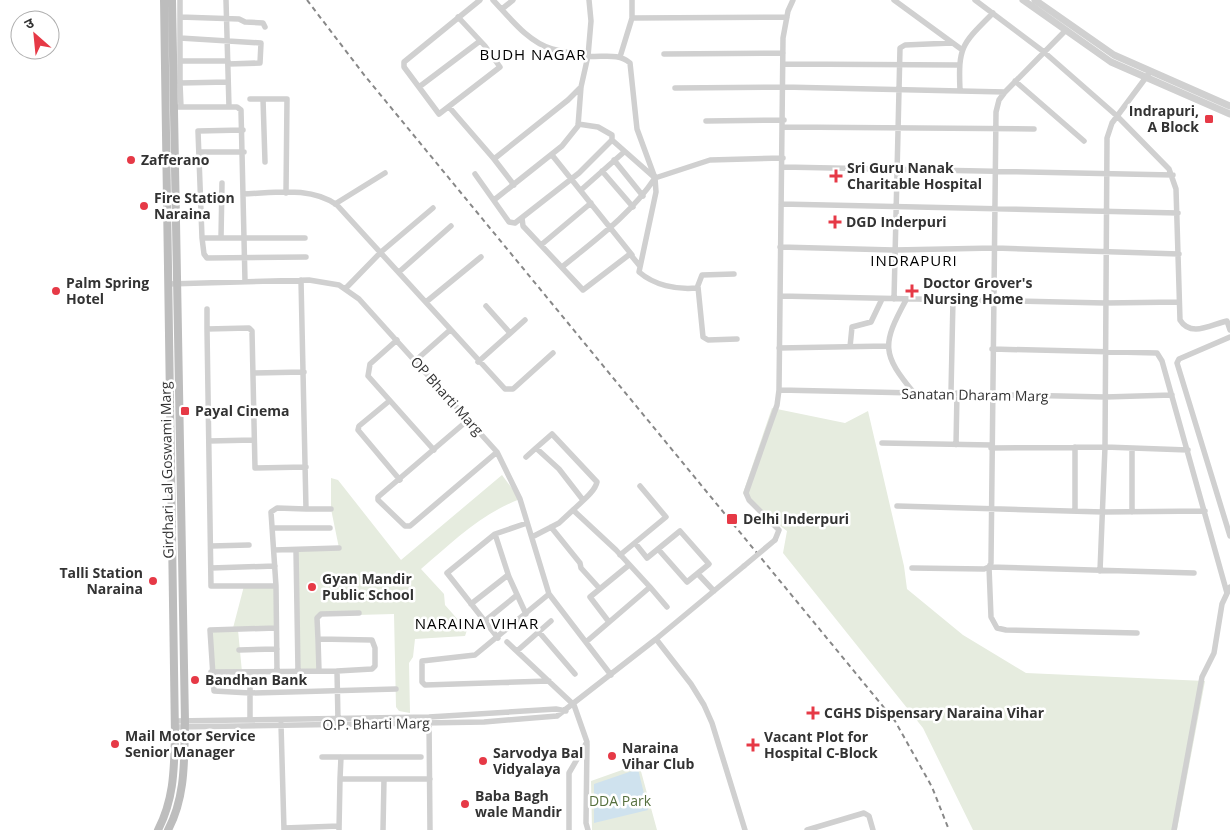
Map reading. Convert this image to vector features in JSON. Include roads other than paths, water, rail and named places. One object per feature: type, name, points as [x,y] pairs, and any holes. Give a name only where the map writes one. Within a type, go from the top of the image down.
[{"type":"main road","name":"Girdhari Lal Goswami Marg","points":[[164,0],[165,120],[172,284],[185,725],[183,790],[176,814],[168,830]]},
{"type":"main road","name":"Girdhari Lal Goswami Marg","points":[[158,830],[168,811],[174,781],[175,724],[172,284],[177,107],[172,0]]},
{"type":"street","points":[[180,0],[180,83],[177,107],[237,107],[241,110],[244,152],[245,281]]},
{"type":"street","points":[[226,0],[229,107]]},
{"type":"street","points":[[458,17],[500,67],[439,114],[404,66],[404,62],[458,17],[480,0]]},
{"type":"street","points":[[493,0],[530,38],[551,49],[588,56],[620,57],[626,60],[631,68],[637,129],[655,178],[656,192],[638,272],[671,288],[698,287]]},
{"type":"street","points":[[502,9],[513,0]]},
{"type":"street","points":[[494,200],[571,137],[578,124],[581,87],[588,56],[591,21],[589,0]]},
{"type":"street","points":[[620,57],[632,18],[632,0]]},
{"type":"street","points":[[779,390],[780,247],[784,127],[783,53],[787,17],[793,0]]},
{"type":"street","points":[[894,0],[961,49]]},
{"type":"street","points":[[975,0],[1044,52],[1117,116],[1173,175],[1178,213],[1180,320],[1189,328],[1198,329],[1229,321],[1230,330]]},
{"type":"street","points":[[1024,0],[1111,62],[1230,106]]},
{"type":"street","points":[[1034,0],[1107,51],[1148,75],[1230,114]]},
{"type":"street","points":[[960,90],[959,65],[961,49],[993,13]]},
{"type":"street","points":[[180,17],[227,18],[263,23],[264,27]]},
{"type":"street","points":[[632,18],[787,17]]},
{"type":"street","points":[[1065,31],[1005,92],[997,106],[995,130],[996,208],[991,395],[991,557],[989,567],[991,617],[997,628],[1006,630],[1137,633]]},
{"type":"street","points":[[180,38],[259,42],[262,45],[261,61],[259,64],[180,61]]},
{"type":"street","points":[[419,87],[480,41]]},
{"type":"street","points":[[894,299],[894,250],[902,46],[952,43]]},
{"type":"street","points":[[664,54],[783,53]]},
{"type":"street","points":[[784,64],[959,65]]},
{"type":"street","points":[[1100,571],[1105,447],[1104,351],[1107,252],[1107,138],[1109,129],[1117,116],[1148,75]]},
{"type":"street","points":[[1016,81],[1084,141]]},
{"type":"street","points":[[180,83],[228,82]]},
{"type":"street","points":[[494,159],[568,100],[581,87]]},
{"type":"street","points":[[675,88],[784,87],[1005,92]]},
{"type":"street","points":[[250,99],[287,98],[286,193]]},
{"type":"street","points":[[263,99],[265,162]]},
{"type":"street","points":[[450,107],[514,184]]},
{"type":"street","points":[[706,122],[784,120]]},
{"type":"street","points":[[578,124],[603,128],[612,135],[612,140],[624,152],[655,178]]},
{"type":"street","points":[[784,127],[1034,129]]},
{"type":"street","points":[[243,130],[200,130],[198,133],[204,256],[207,258],[306,257]]},
{"type":"street","points":[[475,174],[511,224],[522,218],[572,180],[612,140]]},
{"type":"street","points":[[199,152],[244,152]]},
{"type":"street","points":[[581,190],[624,152]]},
{"type":"street","points":[[552,154],[639,265]]},
{"type":"street","points":[[562,267],[633,207],[655,178],[710,160],[783,158]]},
{"type":"street","points":[[614,160],[643,196]]},
{"type":"street","points":[[783,167],[1108,172],[1173,175]]},
{"type":"street","points":[[602,171],[633,207]]},
{"type":"street","points":[[335,204],[385,173]]},
{"type":"street","points":[[221,238],[222,183]]},
{"type":"street","points":[[244,194],[286,193],[318,195],[335,204],[381,252],[478,362],[505,389],[510,390],[553,353]]},
{"type":"street","points":[[541,245],[591,203]]},
{"type":"street","points":[[781,204],[1178,213]]},
{"type":"street","points":[[346,288],[381,252],[433,208]]},
{"type":"street","points":[[522,218],[523,226],[583,290],[630,254],[632,255]]},
{"type":"street","points":[[399,272],[450,226]]},
{"type":"street","points":[[202,238],[305,238]]},
{"type":"street","points":[[780,247],[894,250],[995,248],[1179,254]]},
{"type":"street","points":[[426,302],[481,257]]},
{"type":"street","points":[[734,274],[702,276],[698,287],[703,337],[708,340],[737,339]]},
{"type":"street","points":[[301,280],[306,509]]},
{"type":"street","name":"OP Bharti Marg","points":[[172,284],[301,280],[339,285],[359,298],[497,452],[520,499],[549,594],[611,675]]},
{"type":"street","points":[[780,296],[1105,303],[1179,302]]},
{"type":"street","points":[[850,347],[852,327],[870,323],[882,299]]},
{"type":"street","points":[[954,299],[956,445]]},
{"type":"street","points":[[906,300],[893,324],[888,346],[893,365],[915,394]]},
{"type":"street","points":[[486,306],[510,333]]},
{"type":"street","points":[[206,309],[212,586],[276,586]]},
{"type":"street","points":[[478,362],[525,320]]},
{"type":"street","points":[[207,329],[249,328],[252,330],[256,470],[306,467]]},
{"type":"street","points":[[415,360],[450,330]]},
{"type":"street","points":[[1230,337],[1179,359],[1177,363],[1230,536]]},
{"type":"street","points":[[397,340],[368,368],[368,376],[388,402],[434,450]]},
{"type":"street","points":[[779,348],[888,346]]},
{"type":"street","points":[[992,349],[1157,353],[1162,361],[1172,395],[1227,593]]},
{"type":"street","points":[[253,373],[304,372]]},
{"type":"street","name":"O.P. Bharti Marg","points":[[185,725],[558,716],[656,639],[774,540],[779,530],[752,503],[746,493],[777,405],[779,390]]},
{"type":"street","name":"Sanatan Dharam Marg","points":[[779,390],[1105,398],[1172,395]]},
{"type":"street","points":[[388,402],[358,426],[358,430],[400,480]]},
{"type":"street","points":[[468,420],[378,497],[378,500],[407,527],[497,452]]},
{"type":"street","points":[[526,457],[553,434],[597,482],[596,487],[573,510],[551,528],[532,538]]},
{"type":"street","points":[[209,441],[254,440]]},
{"type":"street","points":[[882,443],[1188,450]]},
{"type":"street","points":[[1075,447],[1075,511]]},
{"type":"street","points":[[536,448],[559,468],[583,500]]},
{"type":"street","points":[[1132,448],[1132,512]]},
{"type":"street","points":[[620,555],[666,517],[640,486]]},
{"type":"street","points":[[897,506],[991,507],[1103,512],[1205,512]]},
{"type":"street","points":[[277,672],[276,586],[271,512],[274,509],[331,509]]},
{"type":"street","points":[[573,510],[620,555],[667,607]]},
{"type":"street","points":[[498,638],[447,573],[495,534],[528,523]]},
{"type":"street","points":[[272,528],[330,528]]},
{"type":"street","points":[[551,528],[580,564],[581,568],[600,589]]},
{"type":"street","points":[[635,543],[647,558],[658,549],[680,531],[709,564],[687,582],[658,549]]},
{"type":"street","points":[[495,534],[508,575],[526,614]]},
{"type":"street","points":[[210,546],[249,545]]},
{"type":"street","points":[[274,550],[339,548]]},
{"type":"street","points":[[296,550],[298,671]]},
{"type":"street","points":[[609,622],[590,598],[629,565]]},
{"type":"street","points":[[211,568],[275,566]]},
{"type":"street","points":[[912,568],[989,567],[1194,573]]},
{"type":"street","points":[[698,574],[714,591]]},
{"type":"street","points":[[472,604],[508,575]]},
{"type":"street","points":[[586,642],[650,587]]},
{"type":"street","points":[[1174,830],[1202,677],[1214,653],[1222,604],[1230,587]]},
{"type":"street","points":[[549,594],[498,638],[475,655],[424,660],[422,682],[425,685],[549,681]]},
{"type":"street","points":[[484,621],[517,595]]},
{"type":"street","points":[[319,671],[316,618],[319,615],[359,613]]},
{"type":"street","points":[[517,652],[551,621]]},
{"type":"street","points":[[276,628],[210,630],[211,672],[214,691],[250,693],[396,689]]},
{"type":"street","points":[[539,632],[576,674]]},
{"type":"street","points":[[211,672],[336,671],[374,668],[375,648],[372,640],[318,639]]},
{"type":"street","points":[[656,639],[691,684],[712,723],[745,830]]},
{"type":"street","points":[[507,642],[574,705],[588,742],[586,823],[588,830]]},
{"type":"street","points":[[239,650],[277,649]]},
{"type":"street","points":[[336,671],[338,721]]},
{"type":"street","points":[[250,672],[250,720]]},
{"type":"street","name":"O.P. Bharti Marg","points":[[185,725],[250,720],[281,723]]},
{"type":"street","points":[[429,720],[430,830]]},
{"type":"street","points":[[281,723],[284,829],[339,828],[340,757]]},
{"type":"street","points":[[175,724],[185,725]]},
{"type":"street","points":[[569,830],[569,773],[588,742]]},
{"type":"street","points":[[322,758],[421,757]]},
{"type":"street","points":[[340,779],[430,780]]},
{"type":"street","points":[[383,830],[384,779]]},
{"type":"street","points":[[807,830],[864,812],[869,816],[873,830]]},
{"type":"water","name":"DDA Park","points":[[638,769],[648,810],[594,823],[594,784]]},
{"type":"railway","points":[[307,0],[365,76],[895,721],[932,787],[949,830]]},
{"type":"place","name":"Indrapuri, A Block","points":[[1209,119]]},
{"type":"place","name":"Zafferano","points":[[131,160]]},
{"type":"place","name":"Sri Guru Nanak Charitable Hospital","points":[[836,176]]},
{"type":"place","name":"Fire Station Naraina","points":[[144,206]]},
{"type":"place","name":"DGD Inderpuri","points":[[835,222]]},
{"type":"place","name":"Palm Spring Hotel","points":[[56,291]]},
{"type":"place","name":"Doctor Grover's Nursing Home","points":[[912,291]]},
{"type":"place","name":"Payal Cinema","points":[[185,411]]},
{"type":"place","name":"Delhi Inderpuri","points":[[732,519]]},
{"type":"place","name":"Talli Station Naraina","points":[[153,581]]},
{"type":"place","name":"Gyan Mandir Public School","points":[[312,587]]},
{"type":"place","name":"Bandhan Bank","points":[[195,680]]},
{"type":"place","name":"CGHS Dispensary Naraina Vihar","points":[[813,713]]},
{"type":"place","name":"Mail Motor Service Senior Manager","points":[[115,744]]},
{"type":"place","name":"Vacant Plot for Hospital C-Block","points":[[753,745]]},
{"type":"place","name":"Naraina Vihar Club","points":[[612,756]]},
{"type":"place","name":"Sarvodya Bal Vidyalaya","points":[[483,761]]},
{"type":"place","name":"Baba Bagh wale Mandir","points":[[465,804]]},
{"type":"district","name":"BUDH NAGAR","points":[[533,55]]},
{"type":"district","name":"INDRAPURI","points":[[914,261]]},
{"type":"district","name":"NARAINA VIHAR","points":[[477,624]]}]
